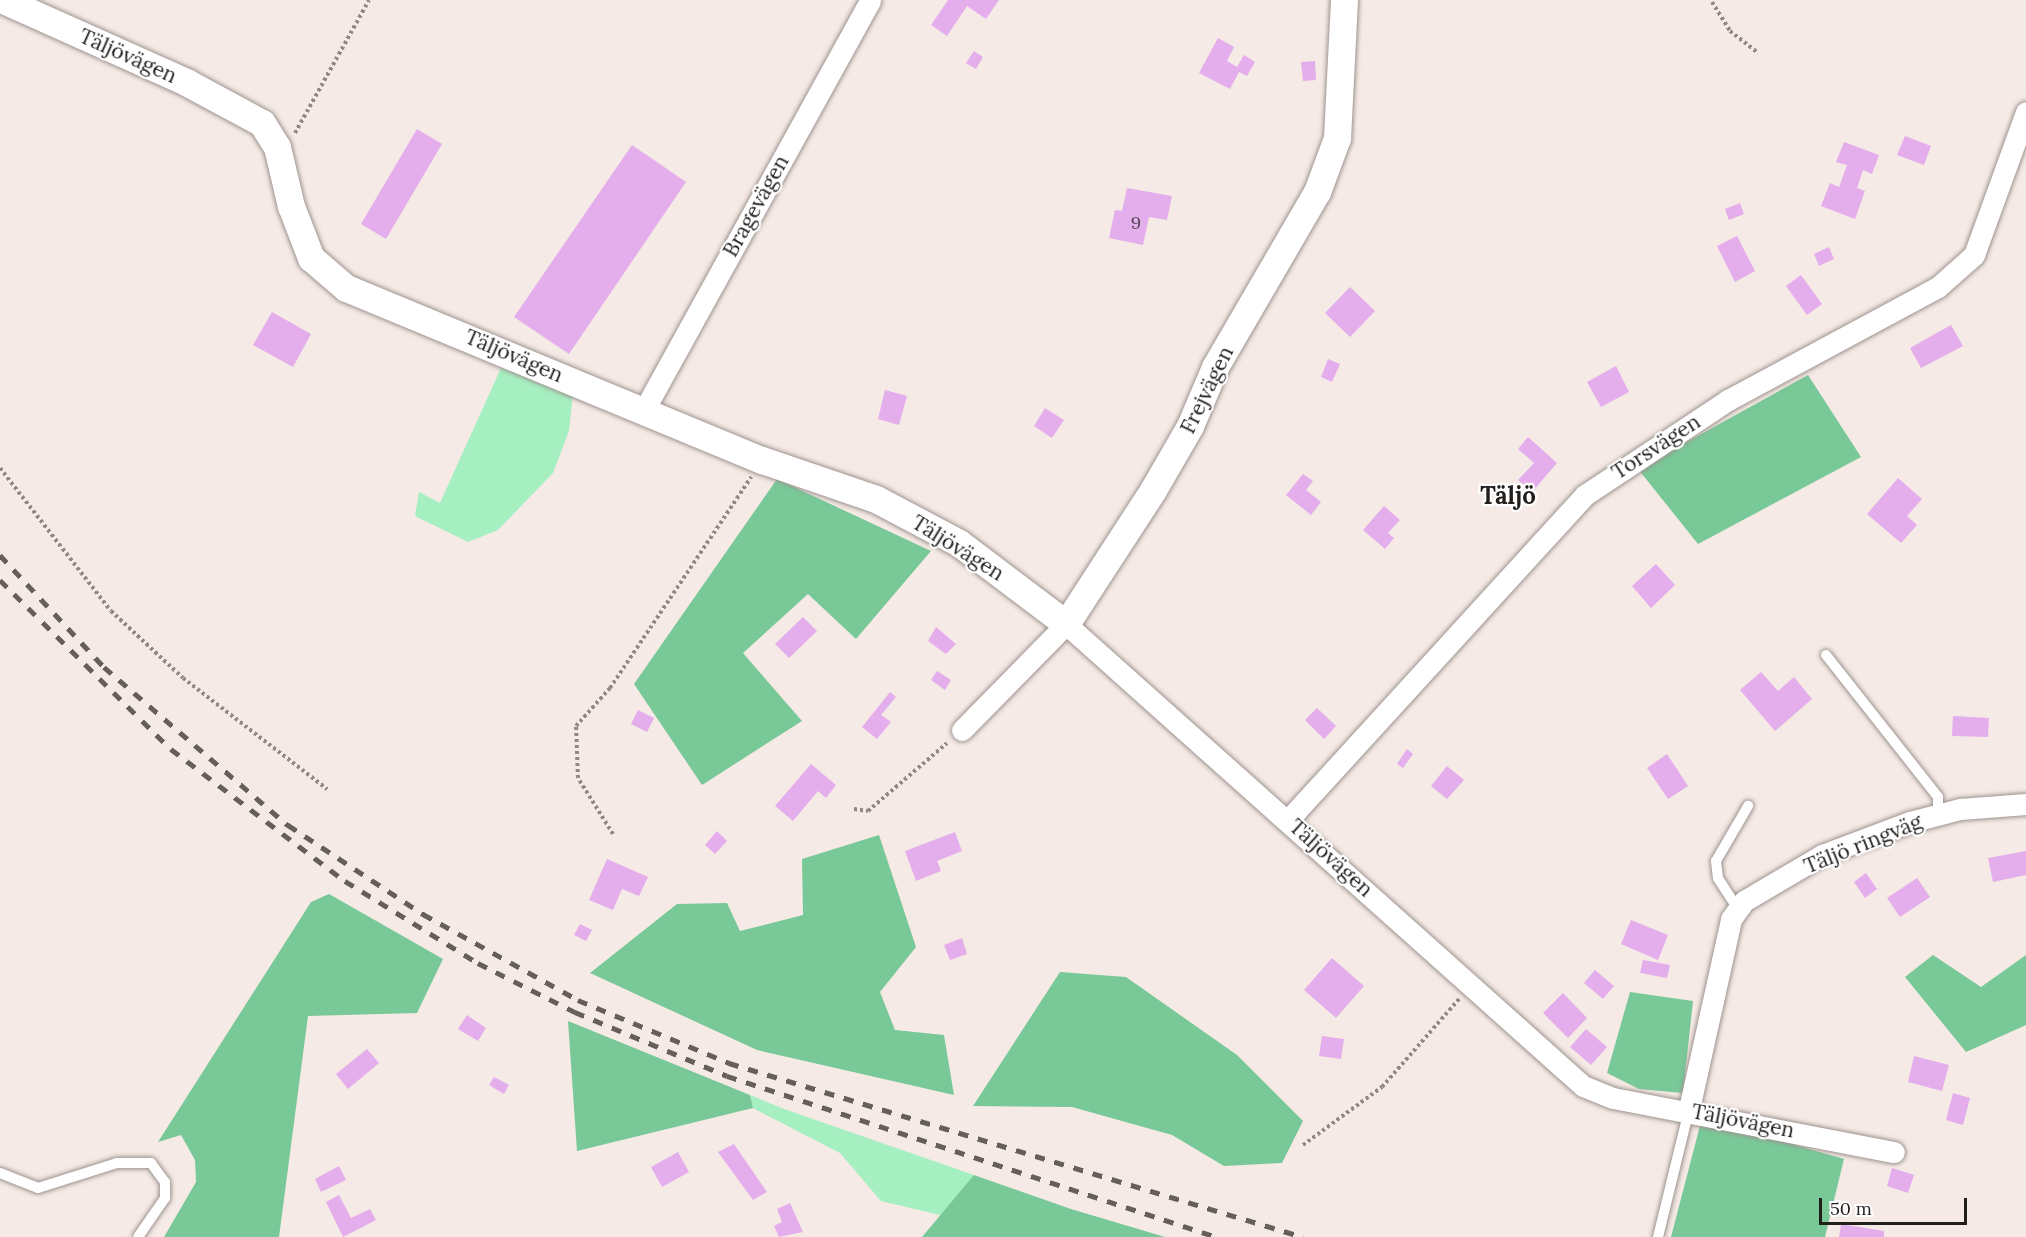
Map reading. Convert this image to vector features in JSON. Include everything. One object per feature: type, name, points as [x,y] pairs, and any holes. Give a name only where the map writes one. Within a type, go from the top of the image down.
[{"type":"street","name":"Täljövägen","points":[[3,0],[252,117],[271,134],[281,159],[291,206],[311,258],[346,288],[762,460],[876,499],[930,527],[1066,624],[1289,819],[1583,1086],[1613,1098],[1689,1109],[1894,1152]]},
{"type":"street","name":"Bragevägen","points":[[643,412],[870,0]]},
{"type":"street","name":"Frejvägen","points":[[962,730],[1066,624],[1179,444],[1215,368],[1317,192],[1337,138],[1344,0]]},
{"type":"street","name":"Torsvägen","points":[[1289,819],[1585,495],[1728,400],[1938,287],[1974,255],[2026,112]]},
{"type":"street","name":"Täljö ringväg","points":[[1738,909],[1822,855],[1938,814],[2026,804]]},
{"type":"street","points":[[1689,1109],[1731,919],[1738,909]]},
{"type":"lane","points":[[1826,655],[1938,797],[1938,814]]},
{"type":"lane","points":[[1738,909],[1718,878],[1716,861],[1748,806]]},
{"type":"lane","points":[[1658,1237],[1689,1109]]},
{"type":"lane","points":[[0,1173],[38,1188],[117,1163],[152,1163],[165,1182],[165,1198],[138,1237]]},
{"type":"path","points":[[281,159],[369,0]]},
{"type":"path","points":[[1712,2],[1731,32],[1758,53]]},
{"type":"path","points":[[613,834],[578,778],[576,726],[610,688],[762,460]]},
{"type":"path","points":[[0,468],[111,611],[183,678],[327,789]]},
{"type":"path","points":[[854,809],[868,811],[962,730]]},
{"type":"path","points":[[1303,1145],[1382,1087],[1472,985]]},
{"type":"green space","points":[[501,368],[573,394],[569,431],[553,473],[498,530],[468,542],[415,516],[419,492],[440,503]]},
{"type":"green space","points":[[1808,375],[1861,457],[1698,544],[1638,469]]},
{"type":"green space","points":[[777,479],[931,551],[856,639],[808,594],[743,653],[802,721],[702,785],[634,684]]},
{"type":"green space","points":[[879,835],[916,947],[880,992],[895,1030],[944,1035],[954,1095],[757,1050],[590,973],[677,904],[727,903],[740,931],[803,915],[802,859]]},
{"type":"green space","points":[[329,894],[443,959],[417,1013],[308,1016],[279,1237],[164,1237],[196,1182],[195,1160],[181,1135],[158,1142],[311,902]]},
{"type":"green space","points":[[1933,955],[1981,987],[2026,955],[2026,1025],[1966,1052],[1905,977]]},
{"type":"green space","points":[[1060,972],[1126,977],[1237,1055],[1303,1121],[1282,1163],[1224,1166],[1172,1135],[1072,1107],[973,1106]]},
{"type":"green space","points":[[1630,992],[1693,1001],[1683,1093],[1639,1089],[1607,1073]]},
{"type":"green space","points":[[568,1021],[750,1095],[753,1108],[577,1151]]},
{"type":"green space","points":[[750,1095],[974,1175],[944,1216],[881,1201],[840,1153],[753,1108]]},
{"type":"green space","points":[[1702,1118],[1844,1159],[1825,1237],[1671,1237]]},
{"type":"green space","points":[[974,1175],[1071,1209],[1165,1237],[922,1237]]},
{"type":"building","points":[[948,0],[999,0],[986,19],[967,6],[947,36],[931,25]]},
{"type":"building","points":[[1218,38],[1234,47],[1227,61],[1237,67],[1244,55],[1255,62],[1247,76],[1239,72],[1230,89],[1199,73]]},
{"type":"building","points":[[974,51],[983,57],[976,69],[966,63]]},
{"type":"building","points":[[1315,61],[1316,80],[1303,81],[1301,62]]},
{"type":"building","points":[[417,129],[442,144],[386,239],[361,224]]},
{"type":"building","points":[[1905,136],[1931,146],[1924,165],[1897,155]]},
{"type":"building","points":[[1844,142],[1879,155],[1872,174],[1863,170],[1857,188],[1865,191],[1855,219],[1821,206],[1830,183],[1839,187],[1847,165],[1836,162]]},
{"type":"building","points":[[632,145],[686,182],[569,354],[514,317]]},
{"type":"building","points":[[1127,188],[1172,196],[1167,220],[1149,217],[1143,245],[1109,238],[1115,210],[1122,211]]},
{"type":"building","points":[[1740,203],[1744,214],[1729,220],[1725,209]]},
{"type":"building","points":[[1737,236],[1755,271],[1735,282],[1717,246]]},
{"type":"building","points":[[1829,247],[1834,259],[1819,266],[1814,254]]},
{"type":"building","points":[[1801,275],[1822,304],[1807,315],[1786,286]]},
{"type":"building","points":[[1350,287],[1375,311],[1350,337],[1325,313]]},
{"type":"building","points":[[272,312],[311,334],[293,367],[253,345]]},
{"type":"building","points":[[1951,325],[1963,346],[1921,368],[1910,348]]},
{"type":"building","points":[[1328,359],[1340,364],[1332,382],[1321,377]]},
{"type":"building","points":[[1616,366],[1629,392],[1601,407],[1587,382]]},
{"type":"building","points":[[885,390],[907,396],[899,425],[878,419]]},
{"type":"building","points":[[1045,408],[1064,420],[1052,438],[1034,426]]},
{"type":"building","points":[[1528,437],[1557,463],[1532,492],[1518,480],[1534,463],[1518,449]]},
{"type":"building","points":[[1303,474],[1313,481],[1306,490],[1321,502],[1311,515],[1286,495]]},
{"type":"building","points":[[1898,478],[1922,499],[1907,516],[1917,525],[1901,543],[1867,514]]},
{"type":"building","points":[[1384,506],[1400,520],[1388,533],[1394,538],[1385,549],[1363,530]]},
{"type":"building","points":[[1656,564],[1675,585],[1651,608],[1632,586]]},
{"type":"building","points":[[803,617],[817,631],[789,658],[775,644]]},
{"type":"building","points":[[936,627],[956,644],[946,654],[928,641]]},
{"type":"building","points":[[937,671],[951,680],[945,690],[931,680]]},
{"type":"building","points":[[1761,672],[1778,691],[1794,677],[1812,699],[1775,731],[1740,690]]},
{"type":"building","points":[[890,692],[896,697],[881,715],[891,722],[877,739],[862,727]]},
{"type":"building","points":[[1317,708],[1336,726],[1324,739],[1305,720]]},
{"type":"building","points":[[638,710],[654,718],[647,732],[631,724]]},
{"type":"building","points":[[1953,716],[1989,718],[1988,737],[1952,736]]},
{"type":"building","points":[[1407,749],[1413,754],[1403,768],[1397,764]]},
{"type":"building","points":[[1667,754],[1688,786],[1668,799],[1647,768]]},
{"type":"building","points":[[811,764],[836,785],[826,798],[818,791],[793,821],[775,806]]},
{"type":"building","points":[[1447,766],[1464,780],[1447,799],[1431,786]]},
{"type":"building","points":[[717,831],[727,841],[715,854],[705,845]]},
{"type":"building","points":[[955,832],[962,851],[937,861],[941,871],[916,881],[905,851]]},
{"type":"building","points":[[2026,851],[2026,875],[1993,882],[1988,858]]},
{"type":"building","points":[[607,859],[648,877],[639,896],[622,889],[613,910],[589,900]]},
{"type":"building","points":[[1866,873],[1877,889],[1865,898],[1854,882]]},
{"type":"building","points":[[1917,878],[1930,897],[1900,917],[1887,898]]},
{"type":"building","points":[[1631,920],[1668,935],[1658,960],[1621,944]]},
{"type":"building","points":[[580,924],[592,930],[586,941],[574,935]]},
{"type":"building","points":[[962,938],[967,954],[950,960],[944,945]]},
{"type":"building","points":[[1332,958],[1364,986],[1336,1018],[1304,990]]},
{"type":"building","points":[[1643,960],[1670,965],[1667,978],[1640,973]]},
{"type":"building","points":[[1595,970],[1614,986],[1603,999],[1584,983]]},
{"type":"building","points":[[1563,993],[1587,1018],[1568,1038],[1543,1013]]},
{"type":"building","points":[[467,1015],[486,1028],[478,1041],[458,1029]]},
{"type":"building","points":[[1586,1029],[1607,1047],[1591,1065],[1570,1047]]},
{"type":"building","points":[[1322,1036],[1344,1039],[1341,1059],[1319,1056]]},
{"type":"building","points":[[367,1049],[379,1063],[348,1089],[336,1074]]},
{"type":"building","points":[[1914,1056],[1949,1065],[1942,1091],[1908,1082]]},
{"type":"building","points":[[494,1077],[509,1085],[504,1094],[489,1085]]},
{"type":"building","points":[[1953,1093],[1970,1098],[1963,1125],[1946,1120]]},
{"type":"building","points":[[734,1144],[767,1192],[753,1200],[718,1152]]},
{"type":"building","points":[[678,1152],[689,1172],[662,1187],[651,1167]]},
{"type":"building","points":[[339,1166],[346,1180],[321,1192],[315,1179]]},
{"type":"building","points":[[1892,1168],[1914,1175],[1908,1193],[1887,1186]]},
{"type":"building","points":[[339,1195],[351,1218],[370,1209],[376,1220],[343,1237],[326,1202]]},
{"type":"building","points":[[790,1203],[803,1232],[779,1237],[774,1226],[782,1222],[777,1209]]},
{"type":"building","points":[[1841,1224],[1884,1231],[1884,1237],[1839,1237]]},
{"type":"railway","points":[[0,555],[104,667],[288,825],[423,914],[578,1000],[729,1063],[1303,1237]]},
{"type":"railway","points":[[0,580],[171,749],[345,881],[478,963],[575,1012],[727,1076],[1217,1237]]},
{"type":"district","name":"Täljö","points":[[1508,496]]}]
